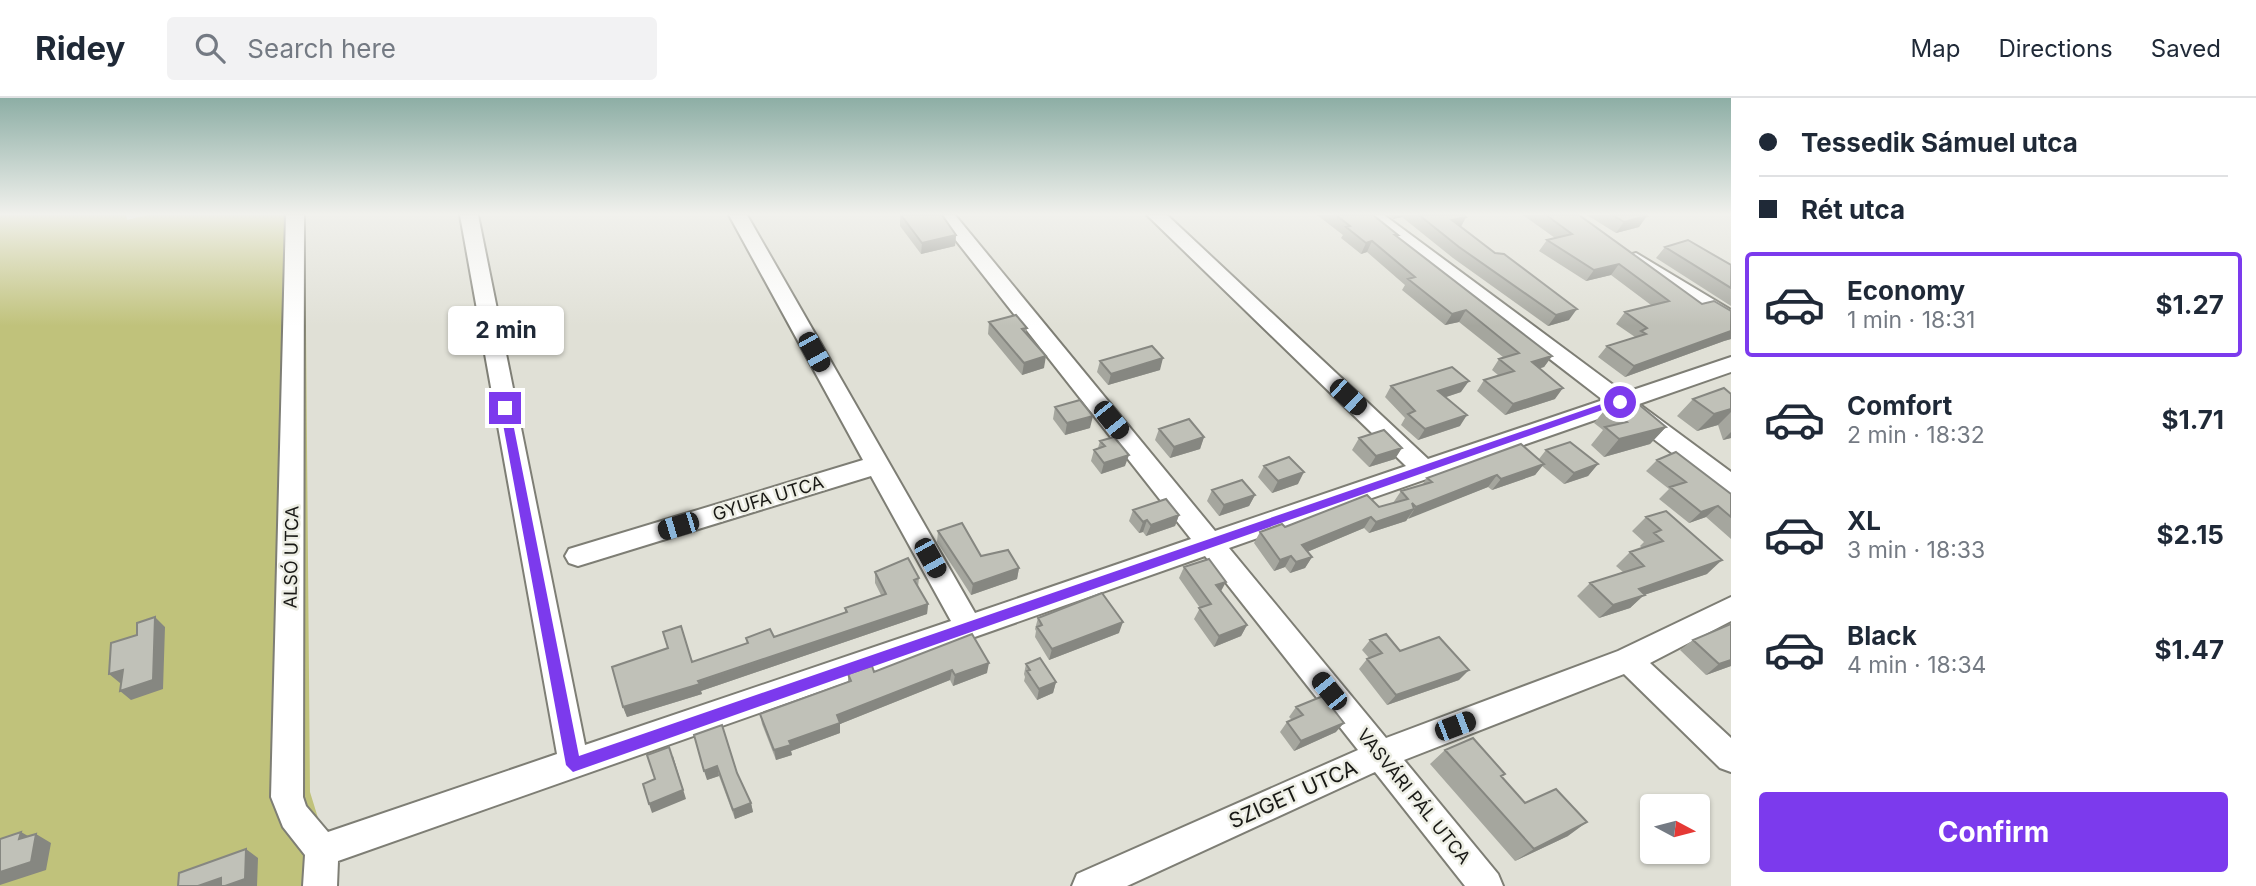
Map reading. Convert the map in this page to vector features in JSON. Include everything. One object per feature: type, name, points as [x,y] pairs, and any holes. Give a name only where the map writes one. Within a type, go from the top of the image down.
[{"type":"street","name":"ALSÓ UTCA","points":[[294,252],[287,797],[294,816],[322,850]]},
{"type":"street","points":[[475,252],[573,765]]},
{"type":"street","points":[[758,252],[969,628]]},
{"type":"street","name":"VASVÁRI PÁL UTCA","points":[[975,252],[1486,886]]},
{"type":"street","points":[[1195,252],[1425,470]]},
{"type":"street","points":[[1421,252],[1731,485]]},
{"type":"street","points":[[1625,252],[1731,319]]},
{"type":"street","points":[[320,886],[322,850],[1731,364]]},
{"type":"street","name":"GYUFA UTCA","points":[[578,556],[877,465]]},
{"type":"street","name":"SZIGET UTCA","points":[[1088,886],[1380,755],[1628,660],[1731,608]]},
{"type":"street","points":[[1628,660],[1731,758]]},
{"type":"green space","points":[[0,252],[305,252],[310,792],[339,886],[0,886]]},
{"type":"building","points":[[1385,252],[1417,252],[1552,356],[1532,362],[1563,388],[1513,404],[1484,380],[1514,371],[1499,359],[1519,353],[1466,310],[1452,314],[1408,279],[1415,277]]},
{"type":"building","points":[[1466,252],[1504,254],[1577,309],[1556,315]]},
{"type":"building","points":[[1565,252],[1630,252],[1702,304],[1714,301],[1731,311],[1731,331],[1634,366],[1607,346],[1646,334],[1641,331],[1647,328],[1625,312],[1669,301],[1619,264],[1594,270]]},
{"type":"building","points":[[1673,252],[1708,252],[1731,265],[1731,288]]},
{"type":"building","points":[[1016,315],[1027,328],[1022,329],[1046,356],[1024,363],[989,322]]},
{"type":"building","points":[[1152,346],[1163,358],[1111,374],[1100,361]]},
{"type":"building","points":[[1452,367],[1469,381],[1438,391],[1467,415],[1425,429],[1408,414],[1415,411],[1391,386]]},
{"type":"building","points":[[1724,388],[1731,394],[1731,409],[1714,414],[1693,399]]},
{"type":"building","points":[[1631,398],[1666,427],[1619,439],[1605,427],[1627,422],[1608,406]]},
{"type":"building","points":[[1080,400],[1093,416],[1067,423],[1055,407]]},
{"type":"building","points":[[1189,419],[1204,437],[1174,447],[1159,429]]},
{"type":"building","points":[[1384,430],[1402,448],[1376,456],[1359,438]]},
{"type":"building","points":[[1114,437],[1129,455],[1104,463],[1094,450],[1105,446],[1100,441]]},
{"type":"building","points":[[1570,442],[1598,464],[1574,473],[1546,450]]},
{"type":"building","points":[[1521,444],[1544,464],[1501,479],[1497,475],[1416,507],[1412,503],[1414,509],[1376,522],[1371,517],[1302,545],[1312,557],[1296,562],[1291,556],[1280,560],[1260,532],[1282,524],[1285,527],[1367,495],[1379,507],[1408,499],[1401,491],[1432,482],[1427,478]]},
{"type":"building","points":[[1676,452],[1731,494],[1731,517],[1718,506],[1701,512],[1670,487],[1686,482],[1657,460]]},
{"type":"building","points":[[1289,457],[1304,472],[1278,481],[1264,466]]},
{"type":"building","points":[[1242,480],[1255,495],[1224,505],[1212,490]]},
{"type":"building","points":[[1166,499],[1179,515],[1151,525],[1147,520],[1143,522],[1133,510]]},
{"type":"building","points":[[1666,511],[1722,560],[1639,589],[1645,595],[1613,605],[1590,583],[1644,566],[1630,552],[1663,541],[1654,533],[1661,530],[1646,517]]},
{"type":"building","points":[[962,523],[981,556],[1008,550],[1019,568],[973,584],[938,531]]},
{"type":"building","points":[[908,558],[919,578],[914,580],[928,604],[698,681],[700,684],[623,707],[612,667],[668,648],[663,632],[681,626],[692,662],[748,643],[746,638],[770,629],[774,637],[847,612],[845,608],[886,594],[875,572]]},
{"type":"building","points":[[1209,559],[1226,582],[1216,585],[1247,625],[1219,636],[1199,608],[1211,604],[1184,567]]},
{"type":"building","points":[[1102,593],[1123,622],[1052,649],[1037,627],[1042,625],[1038,618]]},
{"type":"building","points":[[155,617],[153,680],[120,691],[123,670],[109,674],[111,643],[137,635],[137,623]]},
{"type":"building","points":[[1731,624],[1731,660],[1719,664],[1693,640]]},
{"type":"building","points":[[972,634],[989,663],[955,675],[952,670],[837,715],[840,723],[789,741],[791,745],[774,750],[760,714],[851,681],[848,674],[872,666],[874,672]]},
{"type":"building","points":[[1386,634],[1400,651],[1439,637],[1469,670],[1396,695],[1367,659],[1382,653],[1370,640]]},
{"type":"building","points":[[1040,658],[1056,682],[1039,689],[1027,671],[1030,670],[1026,664]]},
{"type":"building","points":[[1323,696],[1344,723],[1301,741],[1287,722],[1303,715],[1296,707]]},
{"type":"building","points":[[722,725],[737,773],[751,803],[733,810],[717,766],[704,771],[694,735]]},
{"type":"building","points":[[1473,738],[1505,774],[1501,776],[1525,803],[1556,789],[1587,822],[1534,849],[1445,750]]},
{"type":"building","points":[[669,747],[683,790],[649,804],[643,784],[655,779],[647,755]]},
{"type":"building","points":[[21,832],[19,839],[36,834],[31,862],[0,872],[0,839]]},
{"type":"building","points":[[246,849],[245,879],[225,886],[221,886],[221,878],[198,886],[178,886],[179,873]]},
{"type":"route","points":[[505,408],[573,765],[1620,402]]}]
